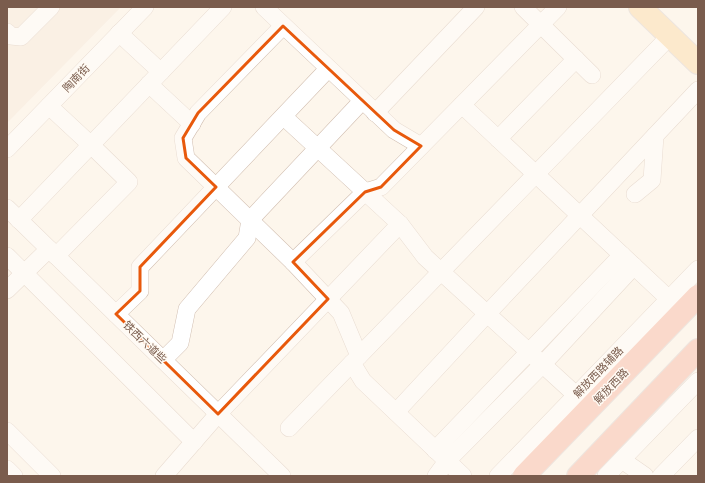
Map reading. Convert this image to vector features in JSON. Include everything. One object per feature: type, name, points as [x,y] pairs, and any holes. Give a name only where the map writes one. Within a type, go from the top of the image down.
[{"type":"highway","name":"解放西路","points":[[524,476],[698,296]]},
{"type":"highway","points":[[578,476],[698,350]]},
{"type":"main road","points":[[640,7],[698,63]]},
{"type":"street","points":[[7,32],[11,36],[21,37],[51,7]]},
{"type":"street","name":"陶南街","points":[[7,149],[145,7]]},
{"type":"street","points":[[19,220],[223,7]]},
{"type":"street","points":[[264,7],[394,130],[422,146]]},
{"type":"street","points":[[375,112],[476,7]]},
{"type":"street","points":[[523,7],[592,75]]},
{"type":"street","points":[[293,262],[365,192],[381,187],[558,7]]},
{"type":"street","points":[[283,26],[198,113],[183,138],[186,158],[293,262],[341,313],[363,381],[463,476]]},
{"type":"street","points":[[119,33],[161,72]]},
{"type":"street","points":[[289,428],[670,36]]},
{"type":"street","points":[[498,139],[576,60]]},
{"type":"street","points":[[116,314],[140,291],[140,267],[328,69]]},
{"type":"street","points":[[149,84],[192,124]]},
{"type":"street","points":[[396,412],[698,90]]},
{"type":"street","points":[[163,360],[180,343],[187,309],[247,238],[250,220],[362,101]]},
{"type":"street","points":[[462,105],[669,299]]},
{"type":"street","points":[[7,290],[24,272],[53,252],[129,182],[49,106]]},
{"type":"street","points":[[284,117],[400,224],[425,257],[576,395]]},
{"type":"street","points":[[635,194],[652,180],[655,136]]},
{"type":"street","name":"铁西六道些","points":[[7,208],[282,476]]},
{"type":"street","points":[[164,476],[218,414],[400,224]]},
{"type":"street","points":[[435,450],[622,255]]},
{"type":"street","points":[[7,256],[194,442]]},
{"type":"street","points":[[436,476],[447,461],[542,365],[634,266]]},
{"type":"street","name":"解放西路辅路","points":[[498,476],[698,269]]},
{"type":"street","points":[[606,476],[698,381]]},
{"type":"street","points":[[7,431],[52,476]]},
{"type":"street","points":[[661,476],[698,438]]},
{"type":"street","points":[[622,460],[645,476]]},
{"type":"street","points":[[7,469],[14,476]]},
{"type":"highlighted area","points":[[283,26],[394,130],[421,146],[381,187],[365,192],[293,262],[328,299],[218,414],[116,314],[140,291],[140,267],[216,187],[186,158],[183,138],[198,113]]},
{"type":"shaded area","points":[[7,7],[121,7],[7,123]]}]
